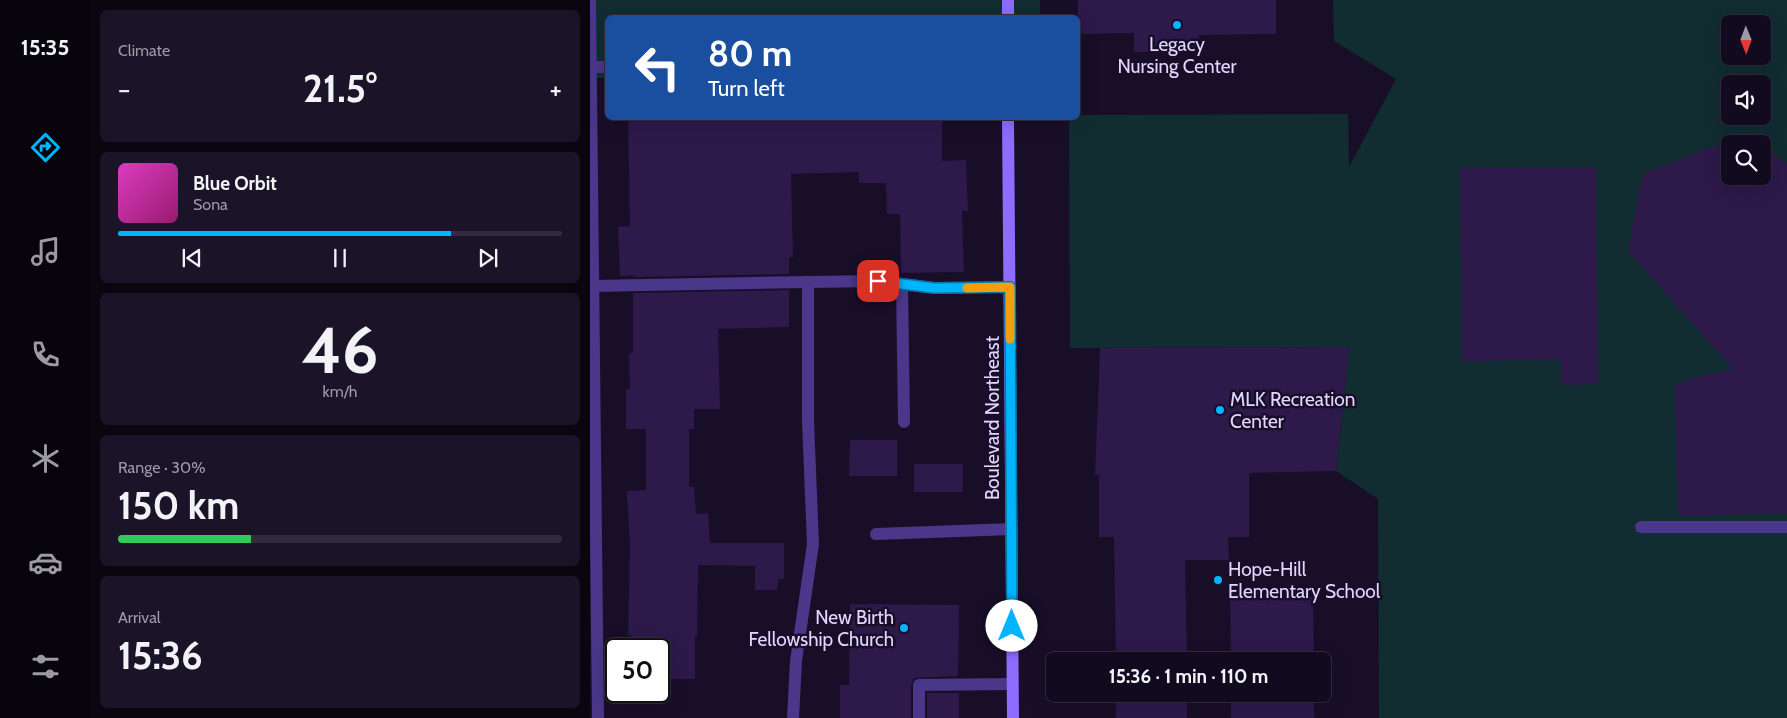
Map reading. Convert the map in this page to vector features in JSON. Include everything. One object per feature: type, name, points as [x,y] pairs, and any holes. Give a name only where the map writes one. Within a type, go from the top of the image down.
[{"type":"main road","points":[[1008,0],[1008,15]]},
{"type":"main road","name":"Boulevard Northeast","points":[[1008,120],[1013,718]]},
{"type":"street","points":[[590,0],[598,718]]},
{"type":"street","points":[[590,67],[605,68]]},
{"type":"street","points":[[593,286],[878,281],[934,288],[1010,287]]},
{"type":"street","points":[[794,718],[796,661],[813,544],[808,421],[808,282]]},
{"type":"street","points":[[902,284],[904,422]]},
{"type":"street","points":[[1641,527],[1787,527]]},
{"type":"street","points":[[876,534],[1012,529]]},
{"type":"street","points":[[919,718],[919,685],[1012,684]]},
{"type":"green space","points":[[590,0],[1040,0],[1040,15],[605,15],[605,78],[590,78]]},
{"type":"green space","points":[[1333,0],[1787,0],[1787,718],[1379,718],[1378,499],[1336,471],[1349,347],[1070,348],[1069,120],[1080,120],[1080,115],[1348,114],[1349,167],[1396,79],[1334,41]]},
{"type":"building","name":"Legacy Nursing Center","points":[[1078,0],[1276,0],[1276,34],[1199,35],[1200,52],[1134,52],[1134,33],[1080,34],[1080,15],[1078,15]]},
{"type":"building","points":[[628,120],[942,120],[942,161],[966,160],[968,211],[962,211],[964,272],[901,273],[900,214],[887,214],[886,183],[859,183],[859,172],[791,174],[793,257],[789,257],[789,274],[620,276],[618,227],[630,226]]},
{"type":"building","points":[[1721,144],[1721,185],[1771,185],[1771,152],[1787,164],[1787,513],[1678,516],[1675,385],[1690,379],[1733,369],[1628,251],[1643,174]]},
{"type":"building","points":[[1596,167],[1598,384],[1561,385],[1561,360],[1462,361],[1460,168]]},
{"type":"building","points":[[789,290],[789,327],[718,329],[720,409],[694,409],[694,429],[689,429],[689,487],[694,487],[696,514],[708,513],[710,543],[784,543],[784,579],[778,579],[777,590],[755,590],[755,566],[698,565],[695,679],[670,679],[670,638],[631,638],[631,635],[628,635],[630,547],[627,491],[646,490],[646,429],[626,429],[626,389],[630,389],[629,353],[633,353],[633,293]]},
{"type":"building","name":"MLK Recreation Center","points":[[1349,347],[1336,471],[1249,473],[1249,537],[1228,537],[1229,560],[1185,560],[1187,652],[1116,652],[1114,537],[1099,537],[1099,475],[1095,475],[1100,348]]},
{"type":"building","points":[[850,440],[897,440],[897,476],[849,476]]},
{"type":"building","points":[[914,464],[963,464],[963,492],[914,492]]},
{"type":"building","points":[[1313,597],[1314,652],[1231,652],[1230,598]]},
{"type":"building","points":[[850,604],[959,605],[958,676],[914,678],[911,685],[911,718],[840,718],[840,685],[849,685]]},
{"type":"building","points":[[927,693],[959,693],[959,718],[927,718]]},
{"type":"building","points":[[1116,702],[1187,702],[1187,718],[1116,718]]},
{"type":"building","points":[[1231,702],[1314,702],[1314,718],[1231,718]]},
{"type":"slow traffic","points":[[967,288],[1010,287],[1010,339]]},
{"type":"place","name":"Legacy Nursing Center","points":[[1177,25]]},
{"type":"place","name":"MLK Recreation Center","points":[[1220,410]]},
{"type":"place","name":"Hope-Hill Elementary School","points":[[1218,580]]},
{"type":"place","name":"New Birth Fellowship Church","points":[[904,628]]},
{"type":"route","points":[[878,281],[934,288],[1010,287],[1012,626]]}]
